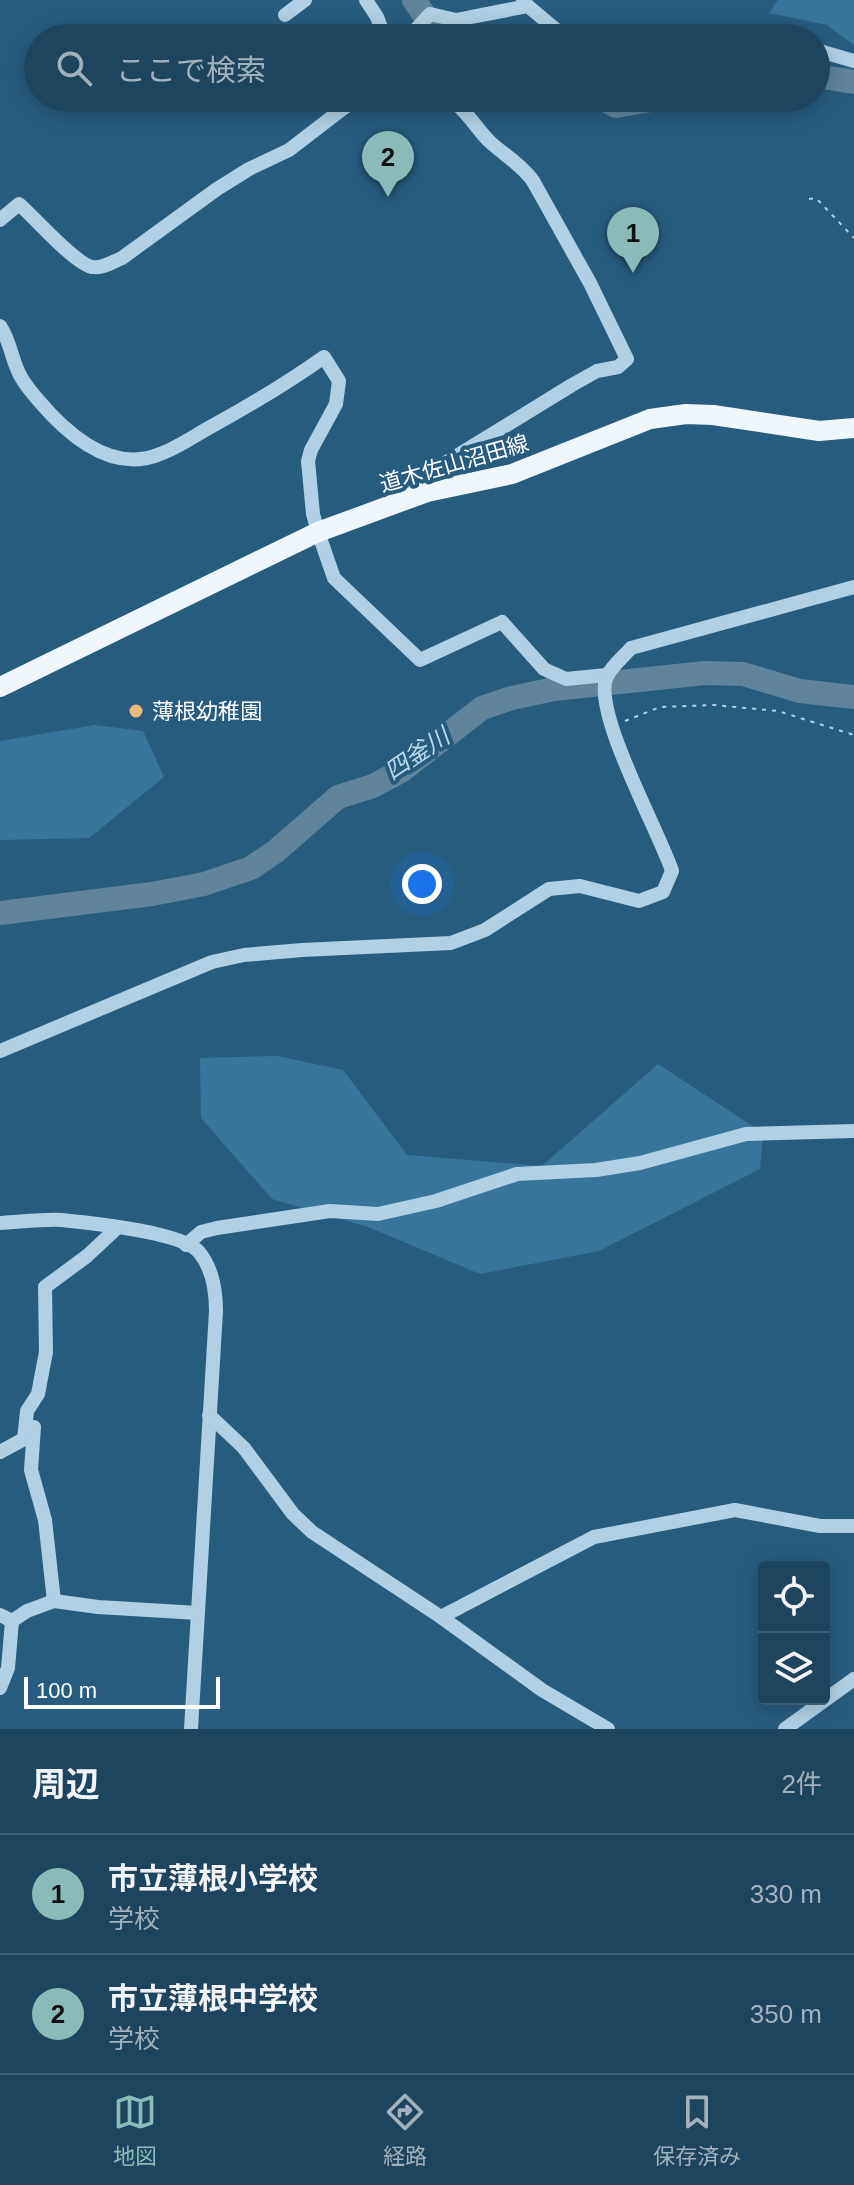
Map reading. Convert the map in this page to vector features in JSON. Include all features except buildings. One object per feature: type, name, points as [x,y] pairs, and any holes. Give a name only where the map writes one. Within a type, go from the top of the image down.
[{"type":"main road","name":"道木佐山沼田線","points":[[0,687],[318,532],[401,501],[512,474],[620,430],[658,418],[686,414],[713,415],[819,431],[854,428]]},
{"type":"street","points":[[285,15],[305,0]]},
{"type":"street","points":[[366,0],[380,24]]},
{"type":"street","points":[[421,24],[430,14],[456,20],[531,4],[552,24]]},
{"type":"street","points":[[830,54],[854,61]]},
{"type":"street","points":[[0,220],[19,204],[74,258],[85,265],[100,267],[122,258],[249,169],[289,150],[338,112]]},
{"type":"street","points":[[401,501],[411,484],[572,385],[597,371],[624,364],[626,355],[533,181],[463,112]]},
{"type":"street","points":[[0,326],[13,350],[18,372],[38,400],[90,448],[115,457],[140,459],[160,454],[257,402],[324,357],[339,381],[336,404],[308,461],[313,514],[334,578],[420,660],[502,622],[544,669],[566,679],[607,675]]},
{"type":"street","points":[[0,1051],[212,962],[244,955],[302,950],[451,943],[485,930],[549,889],[580,886],[639,901],[663,892],[672,871],[664,845],[625,763],[612,726],[603,693],[607,675],[631,648],[854,587]]},
{"type":"street","points":[[186,1245],[201,1232],[217,1228],[330,1211],[378,1214],[436,1201],[517,1174],[596,1170],[640,1163],[746,1134],[854,1131]]},
{"type":"street","points":[[0,1223],[60,1220],[168,1236],[198,1251],[215,1288],[191,1729]]},
{"type":"street","points":[[54,1601],[45,1520],[31,1470],[36,1399],[46,1352],[45,1287],[87,1256],[117,1228]]},
{"type":"street","points":[[0,1452],[24,1439],[27,1411],[36,1399]]},
{"type":"street","points":[[209,1415],[244,1448],[293,1514],[312,1532],[441,1617],[542,1690],[608,1729]]},
{"type":"street","points":[[441,1617],[594,1537],[735,1510],[820,1526],[854,1526]]},
{"type":"street","points":[[0,1688],[8,1668],[13,1629],[6,1618],[54,1601],[198,1613]]},
{"type":"street","points":[[785,1729],[854,1679]]},
{"type":"path","points":[[809,199],[816,198],[854,238]]},
{"type":"path","points":[[612,726],[660,707],[714,705],[778,711],[854,735]]},
{"type":"shaded area","points":[[778,0],[854,0],[854,45],[830,27],[830,24],[769,13]]},
{"type":"shaded area","points":[[95,725],[143,731],[164,777],[89,838],[0,840],[0,741]]},
{"type":"shaded area","points":[[277,1056],[343,1070],[407,1155],[542,1166],[658,1064],[763,1133],[760,1169],[599,1251],[480,1274],[368,1227],[272,1199],[201,1118],[200,1058]]},
{"type":"waterway","points":[[414,0],[430,24]]},
{"type":"waterway","points":[[830,78],[854,82]]},
{"type":"waterway","name":"四釜川","points":[[0,913],[152,894],[204,884],[251,868],[276,851],[338,797],[373,786],[401,771],[482,708],[512,698],[554,689],[705,673],[743,674],[800,691],[854,697]]},
{"type":"place","name":"市立薄根中学校","points":[[388,197]]},
{"type":"place","name":"市立薄根小学校","points":[[633,273]]},
{"type":"place","name":"薄根幼稚園","points":[[136,711]]}]
